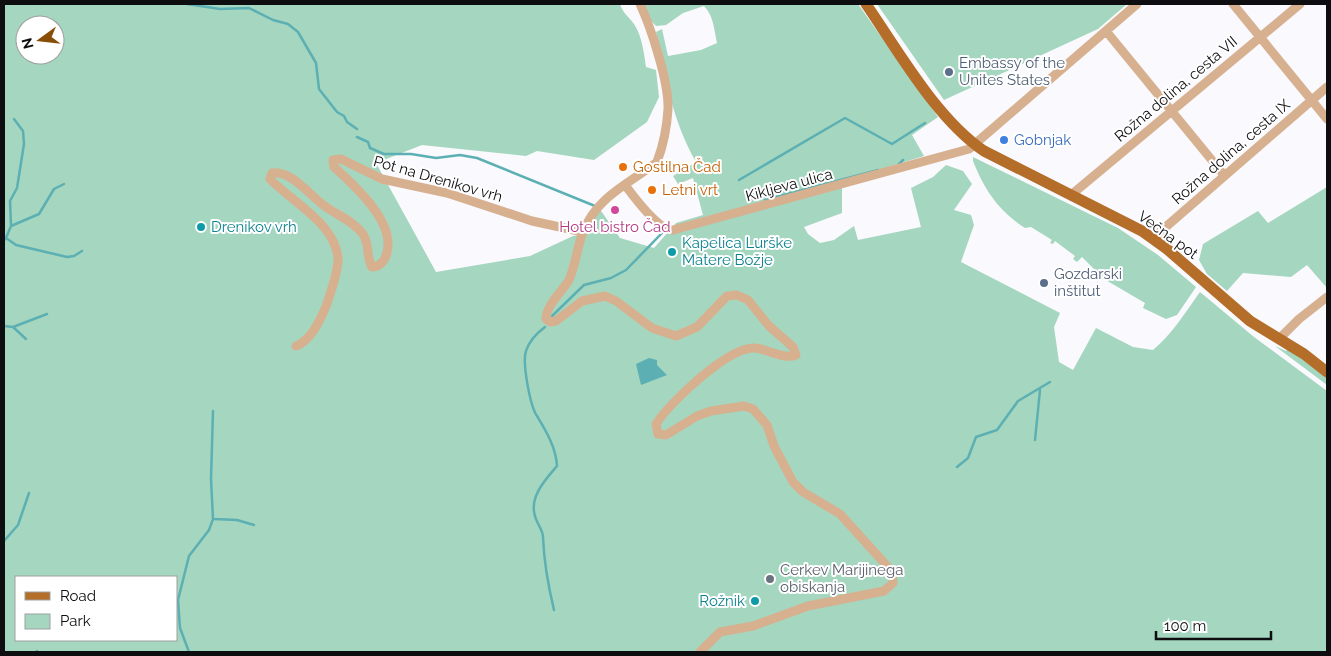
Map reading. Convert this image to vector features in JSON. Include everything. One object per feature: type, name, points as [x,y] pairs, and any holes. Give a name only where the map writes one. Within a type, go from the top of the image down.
[{"type":"main road","name":"Večna pot","points":[[866,4],[948,120],[976,145],[1122,220],[1153,238],[1250,321],[1304,354],[1327,372]]},
{"type":"street","points":[[640,4],[652,38],[668,108],[657,162],[602,201],[583,232],[575,264],[568,280],[548,310],[547,321],[556,321],[582,300],[605,296],[652,328],[676,336],[697,327],[726,296],[737,294],[748,300],[769,326],[793,347],[796,355],[786,356],[755,348],[742,350],[696,382],[656,424],[658,434],[666,435],[697,416],[711,411],[744,406],[753,409],[767,425],[774,446],[793,482],[803,492],[840,514],[887,566],[892,575],[893,583],[884,591],[808,606],[753,626],[720,632],[700,652]]},
{"type":"street","points":[[976,145],[1137,4]]},
{"type":"street","points":[[1234,4],[1327,119]]},
{"type":"street","name":"Rožna dolina, cesta VII","points":[[1071,195],[1300,4]]},
{"type":"street","points":[[1106,31],[1224,175]]},
{"type":"street","name":"Rožna dolina, cesta IX","points":[[1153,238],[1327,87]]},
{"type":"street","name":"Kikljeva ulica","points":[[625,185],[657,221],[666,229],[673,230],[882,174],[969,149],[976,145]]},
{"type":"street","name":"Pot na Drenikov vrh","points":[[296,346],[308,336],[321,318],[335,278],[338,258],[334,246],[322,227],[270,180],[272,172],[280,173],[297,183],[324,206],[354,224],[367,242],[372,267],[378,266],[385,260],[388,248],[387,234],[368,202],[334,167],[333,160],[341,159],[382,179],[447,193],[532,221],[583,232]]},
{"type":"street","points":[[1279,339],[1299,319],[1327,298]]},
{"type":"green space","points":[[4,4],[620,4],[639,34],[646,67],[656,70],[659,97],[647,122],[594,160],[537,151],[526,156],[422,145],[376,163],[436,272],[530,256],[573,236],[585,234],[599,208],[620,238],[654,248],[676,223],[703,215],[693,178],[678,184],[673,176],[696,162],[681,131],[676,115],[656,32],[662,29],[668,56],[701,50],[717,43],[713,23],[710,14],[704,6],[683,13],[666,25],[656,26],[648,18],[643,4],[858,4],[938,117],[912,135],[924,156],[842,181],[842,213],[804,227],[808,234],[820,243],[834,240],[854,226],[858,240],[921,227],[911,188],[933,177],[946,165],[963,171],[972,184],[954,210],[971,215],[974,225],[961,262],[1060,313],[1054,327],[1059,362],[1073,370],[1096,328],[1133,347],[1153,350],[1173,330],[1200,292],[1254,337],[1327,391],[1327,652],[4,652]]},
{"type":"green space","points":[[877,4],[1127,4],[1098,29],[944,100]]},
{"type":"green space","points":[[973,157],[1118,228],[1158,255],[1196,287],[1177,315],[1166,319],[1143,308],[1145,303],[1104,279],[1082,257],[1077,262],[1073,259],[1075,256],[1055,241],[1053,244],[1050,243],[1052,240],[1031,227],[1025,228],[1008,215],[988,191],[973,161]]},
{"type":"green space","points":[[1327,187],[1327,288],[1307,265],[1291,277],[1243,273],[1227,291],[1207,274],[1199,260],[1203,244],[1258,211],[1268,223]]},
{"type":"green space","points":[[1275,346],[1286,351],[1288,349],[1327,377],[1327,385]]},
{"type":"water","points":[[649,358],[657,360],[657,365],[667,375],[641,385],[636,364]]},
{"type":"waterway","points":[[187,4],[220,9],[249,8],[273,20],[288,24],[298,32],[316,63],[319,89],[337,112],[357,129]]},
{"type":"waterway","points":[[739,180],[845,118],[892,144],[925,123]]},
{"type":"waterway","points":[[6,238],[11,226],[10,201],[17,188],[24,144],[23,131],[14,119]]},
{"type":"waterway","points":[[357,137],[368,142],[370,148],[384,154],[411,154],[436,158],[460,155],[477,158],[595,206]]},
{"type":"waterway","points":[[898,165],[903,160]]},
{"type":"waterway","points":[[765,200],[878,170]]},
{"type":"waterway","points":[[11,226],[39,214],[54,189],[64,184]]},
{"type":"waterway","points":[[552,316],[584,285],[611,278],[626,270],[664,231]]},
{"type":"waterway","points":[[4,240],[6,238],[16,245],[67,257],[74,256],[82,251]]},
{"type":"waterway","points":[[13,327],[47,314]]},
{"type":"waterway","points":[[4,326],[13,327],[26,339]]},
{"type":"waterway","points":[[545,327],[529,344],[526,351],[525,364],[527,384],[534,411],[550,440],[555,452],[557,466],[539,489],[534,502],[536,519],[543,534],[544,556],[554,610]]},
{"type":"waterway","points":[[957,467],[968,458],[976,437],[997,430],[1018,401],[1050,382]]},
{"type":"waterway","points":[[1035,440],[1040,390]]},
{"type":"waterway","points":[[189,652],[180,628],[178,600],[189,556],[209,530],[213,519],[211,479],[213,411]]},
{"type":"waterway","points":[[4,541],[18,525],[29,493]]},
{"type":"waterway","points":[[214,519],[237,520],[254,525]]},
{"type":"place","name":"Embassy of the Unites States","points":[[949,72]]},
{"type":"place","name":"Gobnjak","points":[[1004,140]]},
{"type":"place","name":"Gostilna Čad","points":[[623,167]]},
{"type":"place","name":"Letni vrt","points":[[652,190]]},
{"type":"place","name":"Hotel bistro Čad","points":[[615,210]]},
{"type":"place","name":"Drenikov vrh","points":[[201,227]]},
{"type":"place","name":"Kapelica Lurške Matere Božje","points":[[672,252]]},
{"type":"place","name":"Gozdarski inštitut","points":[[1044,283]]},
{"type":"place","name":"Cerkev Marijinega obiskanja","points":[[770,579]]},
{"type":"place","name":"Rožnik","points":[[755,601]]}]
